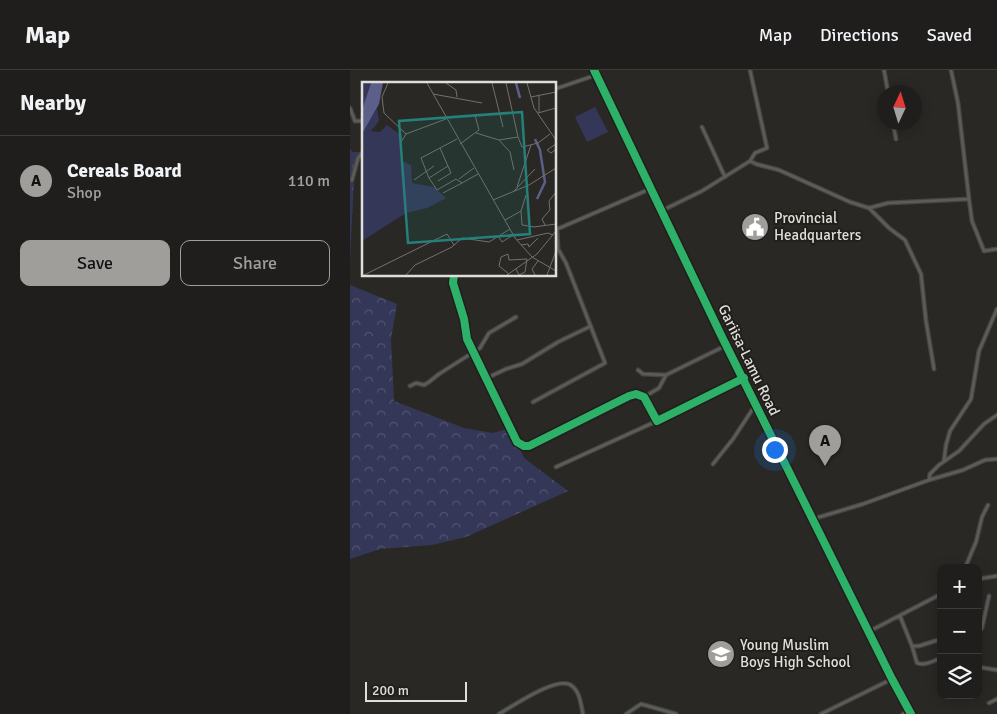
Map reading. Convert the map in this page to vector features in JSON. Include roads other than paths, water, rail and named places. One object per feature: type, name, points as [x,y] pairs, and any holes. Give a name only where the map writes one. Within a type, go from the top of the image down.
[{"type":"street","name":"Gariisa-Lamu Road","points":[[594,70],[756,404],[892,679],[912,714]]},
{"type":"street","points":[[661,211],[702,191],[750,161],[756,153],[767,148],[750,70]]},
{"type":"street","points":[[884,70],[887,85]]},
{"type":"street","points":[[951,70],[958,103],[972,221],[984,251],[997,249]]},
{"type":"street","points":[[556,89],[596,75]]},
{"type":"street","points":[[350,108],[355,121],[362,121]]},
{"type":"street","points":[[702,127],[725,176]]},
{"type":"street","points":[[894,130],[896,139]]},
{"type":"street","points":[[352,180],[358,158],[362,153]]},
{"type":"street","points":[[750,161],[779,170],[850,202],[869,208],[889,228],[905,240],[921,274],[934,369]]},
{"type":"street","points":[[533,402],[605,363],[558,248],[556,229],[650,188]]},
{"type":"street","points":[[869,208],[888,203],[969,199]]},
{"type":"street","points":[[454,276],[453,283],[464,319],[467,339],[517,442],[524,446],[530,446],[623,398],[636,394],[644,397],[657,421]]},
{"type":"street","points":[[944,460],[950,431],[971,399],[979,351],[997,309]]},
{"type":"street","points":[[410,386],[416,383],[424,385],[474,353],[480,348],[489,333],[516,317]]},
{"type":"street","points":[[485,379],[522,364],[558,342],[591,326]]},
{"type":"street","points":[[638,370],[643,374],[666,375],[727,345]]},
{"type":"street","points":[[644,397],[659,388],[666,375]]},
{"type":"street","points":[[556,466],[657,421],[744,378]]},
{"type":"street","points":[[713,464],[733,439],[756,404]]},
{"type":"street","points":[[929,480],[930,474],[944,460],[959,451],[984,424],[997,415]]},
{"type":"street","points":[[813,519],[864,504],[929,480],[963,470],[985,460],[997,459]]},
{"type":"street","points":[[967,564],[976,542],[982,517],[988,505]]},
{"type":"street","points":[[982,578],[997,576]]},
{"type":"street","points":[[870,632],[937,596]]},
{"type":"street","points":[[982,628],[989,596]]},
{"type":"street","points":[[900,616],[917,663],[925,664],[937,660]]},
{"type":"street","points":[[912,646],[919,646],[937,640]]},
{"type":"street","points":[[982,668],[997,670]]},
{"type":"street","points":[[820,714],[892,679]]},
{"type":"street","points":[[499,714],[545,689],[558,683],[565,683],[571,685],[577,691],[583,714]]},
{"type":"street","points":[[989,703],[997,700]]},
{"type":"street","points":[[626,714],[642,704],[676,714]]},
{"type":"street","points":[[830,710],[832,714]]},
{"type":"street","points":[[903,714],[909,710]]},
{"type":"place","name":"Provincial Headquarters","points":[[755,227]]},
{"type":"place","name":"Cereals Board","points":[[825,466]]},
{"type":"place","name":"Young Muslim Boys High School","points":[[721,654]]}]
